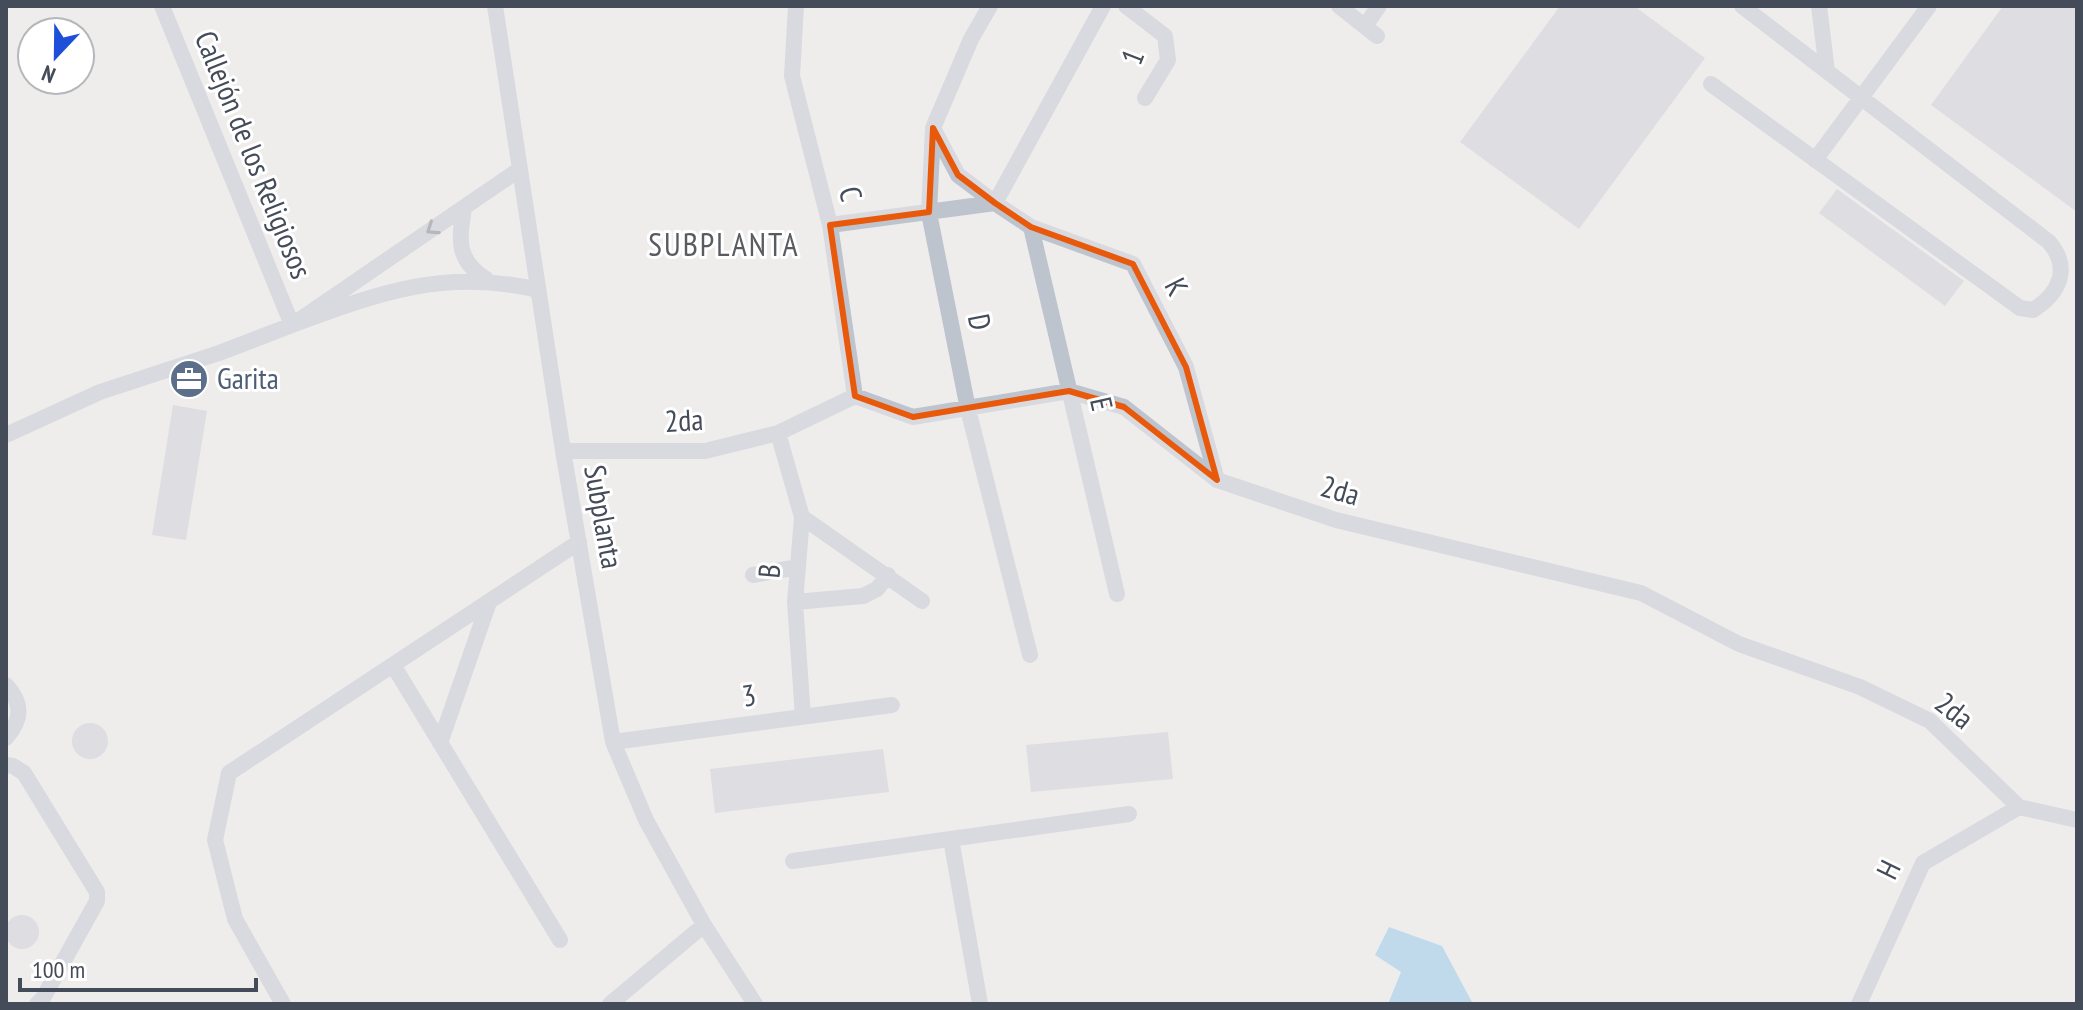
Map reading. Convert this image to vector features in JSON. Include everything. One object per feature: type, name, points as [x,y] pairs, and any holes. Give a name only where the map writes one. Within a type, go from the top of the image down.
[{"type":"street","name":"Callejón de los Religiosos","points":[[162,6],[292,325]]},
{"type":"street","name":"Subplanta","points":[[495,6],[563,451],[613,742],[646,820],[704,925],[755,1004]]},
{"type":"street","name":"C","points":[[796,6],[792,76],[830,225],[855,396]]},
{"type":"street","name":"D","points":[[990,6],[971,39],[933,128],[929,212],[968,409],[1030,655]]},
{"type":"street","points":[[830,225],[995,203],[1103,6]]},
{"type":"street","name":"1","points":[[1126,6],[1165,36],[1168,60],[1145,98]]},
{"type":"street","points":[[1339,6],[1371,31],[1379,6]]},
{"type":"street","points":[[1711,84],[2020,308],[2033,310],[2043,303],[2060,279],[2062,265],[2049,242],[1742,6]]},
{"type":"street","points":[[1819,6],[1827,71]]},
{"type":"street","points":[[1815,160],[1929,6]]},
{"type":"street","name":"K","points":[[933,128],[958,175],[995,203],[1031,227],[1133,264],[1186,367],[1217,480]]},
{"type":"street","points":[[292,325],[520,169]]},
{"type":"street","points":[[464,208],[460,234],[462,253],[470,269],[490,281]]},
{"type":"street","name":"E","points":[[1031,227],[1117,594]]},
{"type":"street","points":[[6,435],[100,392],[219,353],[375,295],[464,280],[490,281],[538,290]]},
{"type":"street","name":"2da","points":[[563,451],[705,451],[778,433],[855,396],[913,417],[1069,391],[1124,407],[1217,480],[1336,520],[1641,593],[1739,644],[1860,687],[1930,721],[2019,807]]},
{"type":"street","name":"B","points":[[778,433],[802,517],[795,602],[803,717]]},
{"type":"street","points":[[802,517],[922,601]]},
{"type":"street","points":[[283,1004],[235,919],[215,840],[229,773],[579,542]]},
{"type":"street","points":[[753,575],[798,567]]},
{"type":"street","points":[[795,602],[863,596],[877,589],[888,575]]},
{"type":"street","points":[[440,743],[489,602]]},
{"type":"street","points":[[393,665],[560,940]]},
{"type":"street","points":[[6,685],[15,695],[20,713],[6,738]]},
{"type":"street","name":"3","points":[[613,742],[892,705]]},
{"type":"street","points":[[6,765],[24,773],[97,892],[97,901],[37,1004]]},
{"type":"street","points":[[2019,807],[2077,820]]},
{"type":"street","name":"H","points":[[1859,1004],[1923,863],[2019,807]]},
{"type":"street","points":[[793,861],[1129,814]]},
{"type":"street","points":[[951,839],[980,1004]]},
{"type":"street","points":[[610,1004],[704,925]]},
{"type":"highlighted area","points":[[933,128],[958,175],[995,203],[1031,227],[1133,264],[1186,367],[1217,480],[1124,407],[1069,391],[913,417],[855,396],[830,225],[929,212]]},
{"type":"water","points":[[1389,927],[1442,946],[1473,1004],[1388,1004],[1401,972],[1375,955]]},
{"type":"building","points":[[1560,6],[1634,6],[1705,58],[1579,229],[1460,142]]},
{"type":"building","points":[[2003,6],[2077,6],[2077,212],[1931,105]]},
{"type":"building","points":[[1837,189],[1964,281],[1945,306],[1819,213]]},
{"type":"building","points":[[173,405],[207,411],[186,540],[152,535]]},
{"type":"building","points":[[90,723],[102,729],[108,741],[102,753],[90,759],[78,753],[72,741],[78,729]]},
{"type":"building","points":[[1168,732],[1173,779],[1031,792],[1026,745]]},
{"type":"building","points":[[883,749],[889,792],[715,813],[710,769]]},
{"type":"building","points":[[22,915],[34,920],[39,932],[34,944],[22,949],[10,944],[5,932],[10,920]]},
{"type":"place","name":"Garita","points":[[189,379]]},
{"type":"district","name":"SUBPLANTA","points":[[724,245]]}]
